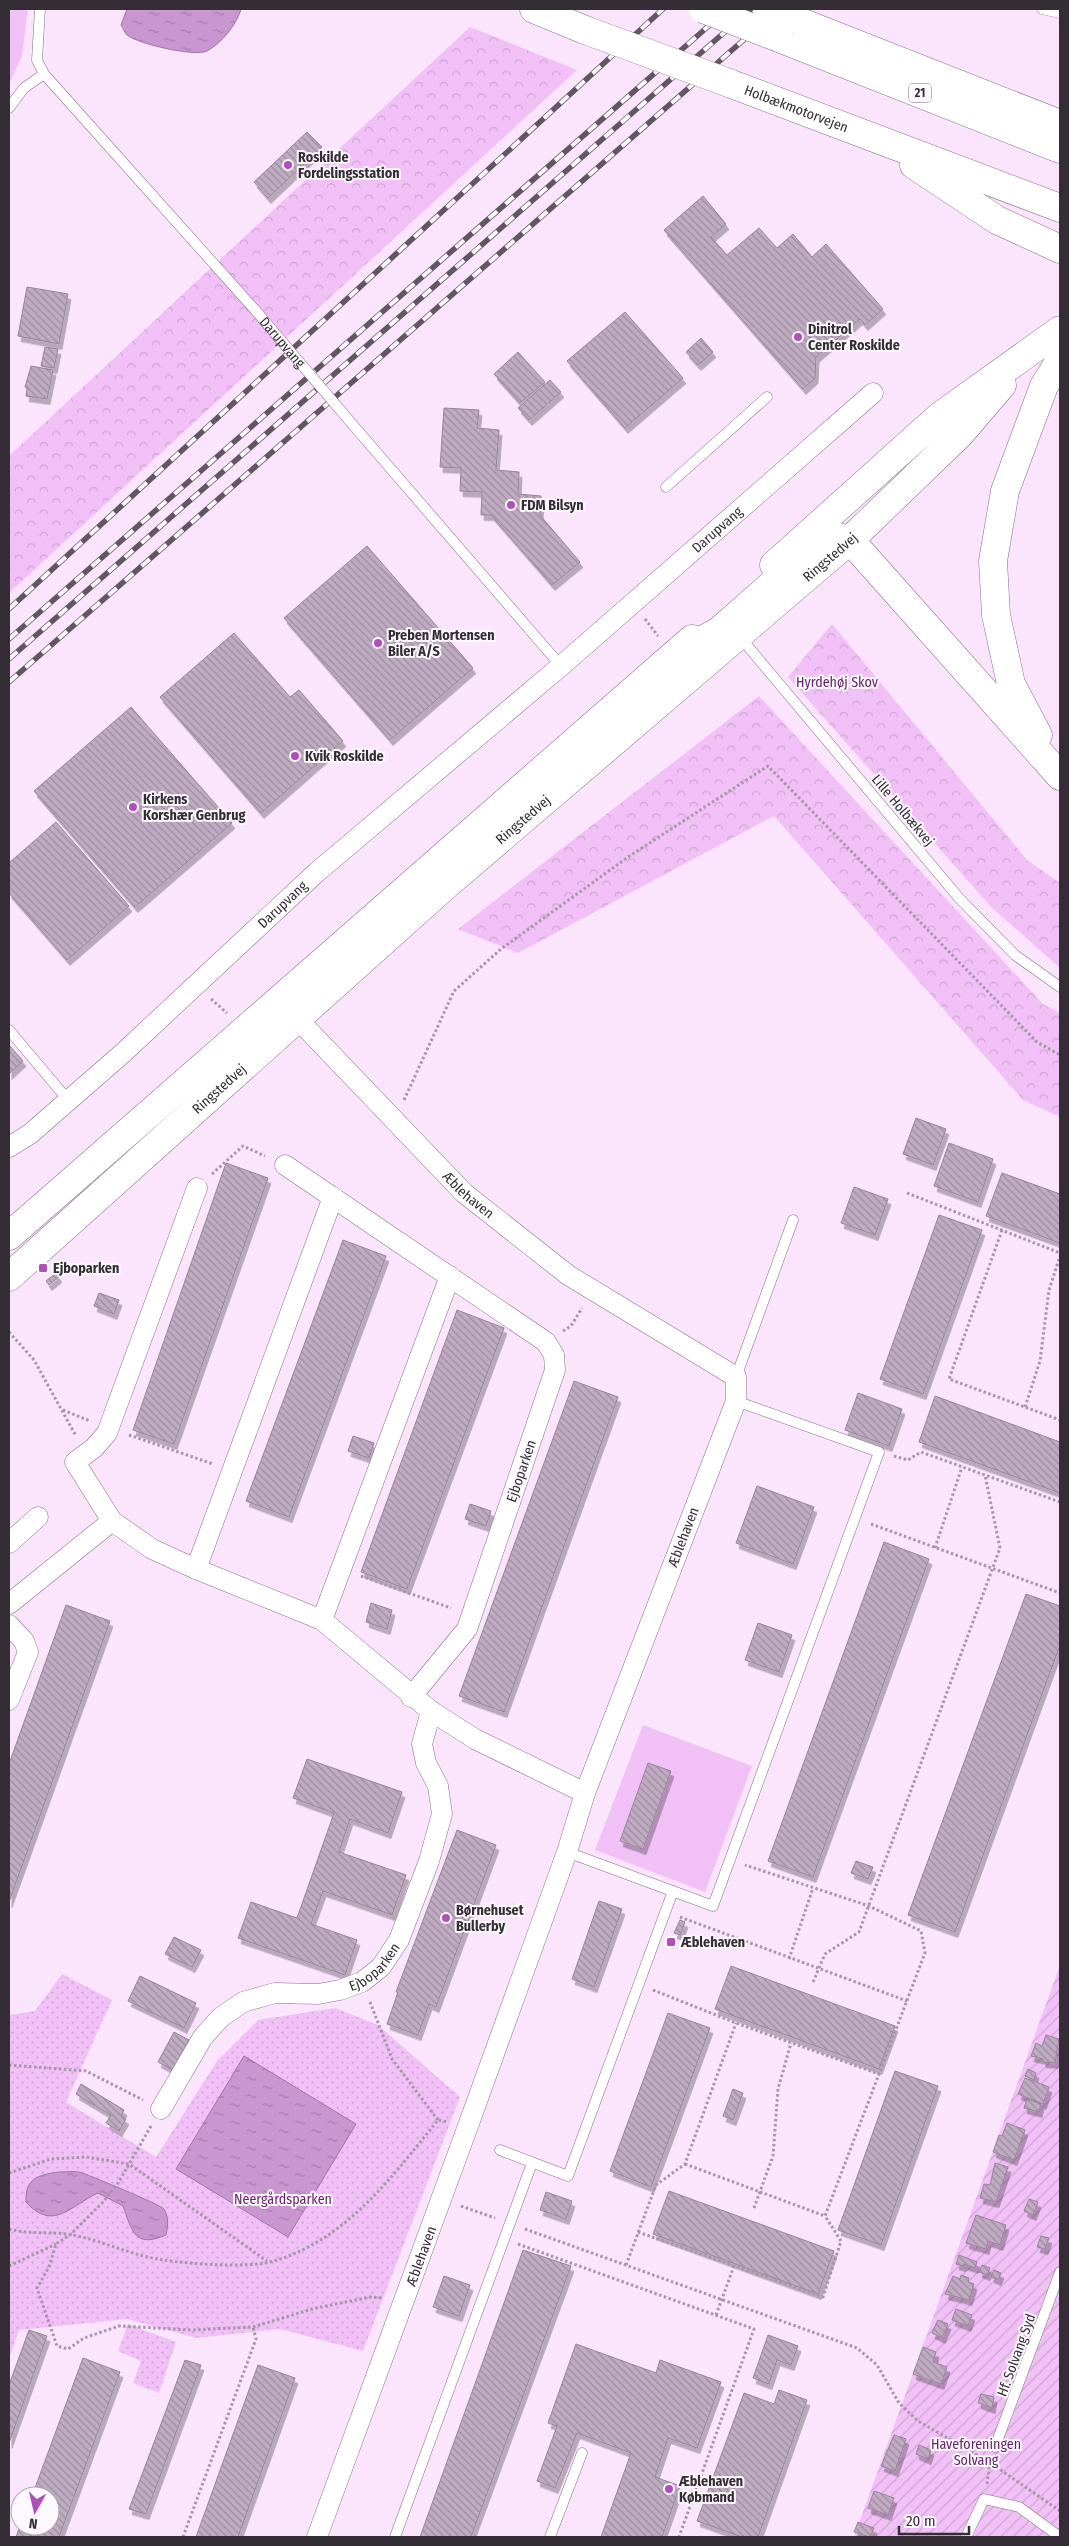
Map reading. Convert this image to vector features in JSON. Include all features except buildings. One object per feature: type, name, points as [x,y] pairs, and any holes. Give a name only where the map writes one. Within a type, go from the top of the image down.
[{"type":"main road","name":"Holbækmotorvejen","points":[[534,9],[585,30],[1060,208]]},
{"type":"main road","name":"21","points":[[703,9],[789,29],[1060,149]]},
{"type":"main road","points":[[767,9],[789,29],[1060,124]]},
{"type":"main road","points":[[877,140],[997,220],[1060,249]]},
{"type":"main road","name":"Ringstedvej","points":[[9,1236],[674,655],[940,416],[1027,356],[1060,330]]},
{"type":"main road","name":"Ringstedvej","points":[[9,1277],[444,887],[850,540],[960,434],[1027,356]]},
{"type":"main road","points":[[1060,360],[1044,386],[1005,491],[993,561],[996,615],[1011,684],[1060,776]]},
{"type":"main road","points":[[674,655],[719,630],[809,552],[837,537],[850,540],[1060,776]]},
{"type":"street","name":"Darupvang","points":[[9,1147],[30,1134],[195,986],[317,872],[561,666],[873,393]]},
{"type":"street","name":"Æblehaven","points":[[280,1000],[464,1193],[568,1275],[736,1377],[736,1401],[585,1793],[567,1852],[317,2537]]},
{"type":"street","points":[[285,1165],[544,1340]]},
{"type":"street","points":[[197,1188],[110,1428],[76,1462],[112,1520],[152,1548],[196,1569],[322,1620],[411,1697],[430,1711],[475,1739],[585,1793]]},
{"type":"street","points":[[196,1569],[334,1198]]},
{"type":"street","points":[[322,1620],[450,1276]]},
{"type":"street","name":"Ejboparken","points":[[411,1697],[467,1629],[555,1370],[552,1348],[544,1340]]},
{"type":"street","points":[[9,1543],[38,1517]]},
{"type":"street","points":[[9,1604],[112,1520]]},
{"type":"street","points":[[9,1624],[24,1641],[28,1652],[9,1700]]},
{"type":"street","name":"Ejboparken","points":[[161,2109],[203,2037],[220,2018],[243,2002],[275,1993],[318,1994],[340,1990],[362,1982],[382,1967],[399,1940],[429,1861],[442,1814],[438,1786],[426,1763],[422,1744],[430,1711]]},
{"type":"lane","name":"Darupvang","points":[[40,9],[37,60],[44,74],[256,311],[561,666]]},
{"type":"lane","points":[[1042,9],[1060,14]]},
{"type":"lane","points":[[9,108],[24,88],[44,74]]},
{"type":"lane","points":[[666,487],[767,397]]},
{"type":"lane","name":"Lille Holbækvej","points":[[739,636],[959,898],[1015,955],[1060,987]]},
{"type":"lane","points":[[9,1030],[68,1100]]},
{"type":"lane","points":[[736,1377],[793,1220]]},
{"type":"lane","points":[[567,1852],[713,1906],[878,1452],[736,1401]]},
{"type":"lane","points":[[500,2150],[568,2176],[673,1891]]},
{"type":"lane","points":[[395,2537],[532,2163]]},
{"type":"lane","name":"Hf. Solvang Syd","points":[[996,2447],[1060,2272]]},
{"type":"lane","points":[[550,2537],[582,2453]]},
{"type":"lane","points":[[966,2537],[984,2499],[1019,2507],[1060,2537]]},
{"type":"path","points":[[395,1121],[454,991],[501,949],[628,857],[768,766],[1037,1042],[1060,1055]]},
{"type":"path","points":[[195,986],[247,1029]]},
{"type":"path","points":[[197,1188],[242,1146],[285,1165]]},
{"type":"path","points":[[907,1193],[1060,1255],[1048,1290],[1040,1360],[1025,1407]]},
{"type":"path","points":[[1002,1230],[949,1379],[1060,1420]]},
{"type":"path","points":[[544,1340],[571,1326],[593,1290]]},
{"type":"path","points":[[9,1332],[34,1360],[63,1410],[85,1454]]},
{"type":"path","points":[[63,1410],[232,1471]]},
{"type":"path","points":[[878,1452],[908,1460],[920,1452],[1060,1502]]},
{"type":"path","points":[[935,1548],[962,1467]]},
{"type":"path","points":[[813,1982],[825,1954],[860,1932],[1000,1548],[985,1475]]},
{"type":"path","points":[[855,1518],[1060,1593]]},
{"type":"path","points":[[341,1570],[472,1615]]},
{"type":"path","points":[[730,1860],[869,1906],[921,1930],[925,1953],[825,2216]]},
{"type":"path","points":[[789,1959],[813,1888]]},
{"type":"path","points":[[666,1911],[789,1959],[906,2001]]},
{"type":"path","points":[[362,1982],[392,2059],[438,2120],[468,2126]]},
{"type":"path","points":[[639,1984],[736,2023],[879,2074]]},
{"type":"path","points":[[626,2265],[656,2184],[686,2164],[736,2023]]},
{"type":"path","points":[[754,2208],[774,2156],[778,2089],[791,2043]]},
{"type":"path","points":[[9,2065],[86,2071],[161,2109],[117,2185],[103,2202],[71,2234],[56,2244],[9,2266]]},
{"type":"path","points":[[9,2230],[38,2234],[71,2234],[127,2252],[163,2260],[212,2264],[268,2262],[314,2245],[350,2220],[395,2173],[438,2120]]},
{"type":"path","points":[[9,2173],[52,2160],[86,2157],[129,2164],[268,2262]]},
{"type":"path","points":[[638,2232],[823,2297],[841,2241],[825,2216],[686,2164]]},
{"type":"path","points":[[441,2199],[857,2348],[877,2365],[899,2403],[918,2422],[990,2463],[1060,2511]]},
{"type":"path","points":[[504,2240],[754,2329],[679,2537]]},
{"type":"path","points":[[56,2244],[49,2267],[37,2288],[58,2346],[68,2349],[84,2338],[119,2326],[191,2330],[253,2326],[312,2309],[370,2297],[405,2299]]},
{"type":"path","points":[[716,2315],[734,2266]]},
{"type":"path","points":[[183,2537],[256,2339],[253,2326]]},
{"type":"green space","points":[[9,9],[28,9],[22,56],[9,84]]},
{"type":"green space","points":[[470,27],[577,70],[9,593],[9,456]]},
{"type":"green space","name":"Hyrdehøj Skov","points":[[832,624],[1027,860],[1060,883],[1060,968],[991,907],[788,677]]},
{"type":"green space","points":[[759,696],[1043,1004],[1060,1013],[1060,1117],[1023,1100],[774,816],[518,953],[458,929]]},
{"type":"green space","points":[[643,1725],[752,1766],[705,1892],[595,1850]]},
{"type":"green space","name":"Haveforeningen Solvang","points":[[1060,1965],[1060,2537],[854,2537]]},
{"type":"green space","name":"Neergårdsparken","points":[[62,1974],[112,2000],[66,2102],[156,2157],[217,2061],[258,2020],[335,2008],[378,2025],[460,2097],[363,2351],[280,2329],[196,2338],[127,2319],[19,2330],[9,2359],[9,2015],[35,2011]]},
{"type":"green space","points":[[128,2324],[176,2342],[159,2393],[133,2383],[141,2361],[118,2351]]},
{"type":"water","points":[[127,9],[241,9],[228,33],[213,48],[207,51],[191,52],[167,49],[133,39],[127,35],[121,25]]},
{"type":"water","points":[[244,2056],[356,2124],[288,2237],[176,2169]]},
{"type":"water","points":[[59,2172],[79,2172],[160,2206],[164,2209],[167,2216],[166,2235],[147,2240],[136,2235],[123,2206],[98,2193],[62,2214],[53,2216],[36,2211],[26,2202],[26,2194],[30,2183],[39,2176]]},
{"type":"railway","points":[[9,609],[663,9]]},
{"type":"railway","points":[[9,639],[728,9]]},
{"type":"railway","points":[[9,659],[751,9]]},
{"type":"railway","points":[[9,682],[779,9]]},
{"type":"place","name":"Roskilde Fordelingsstation","points":[[288,165]]},
{"type":"place","name":"Dinitrol Center Roskilde","points":[[798,337]]},
{"type":"place","name":"FDM Bilsyn","points":[[511,505]]},
{"type":"place","name":"Preben Mortensen Biler A/S","points":[[378,643]]},
{"type":"place","name":"Kvik Roskilde","points":[[295,756]]},
{"type":"place","name":"Kirkens Korshær Genbrug","points":[[133,807]]},
{"type":"place","name":"Ejboparken","points":[[43,1268]]},
{"type":"place","name":"Børnehuset Bullerby","points":[[446,1918]]},
{"type":"place","name":"Æblehaven","points":[[671,1942]]},
{"type":"place","name":"Æblehaven Købmand","points":[[669,2489]]}]
